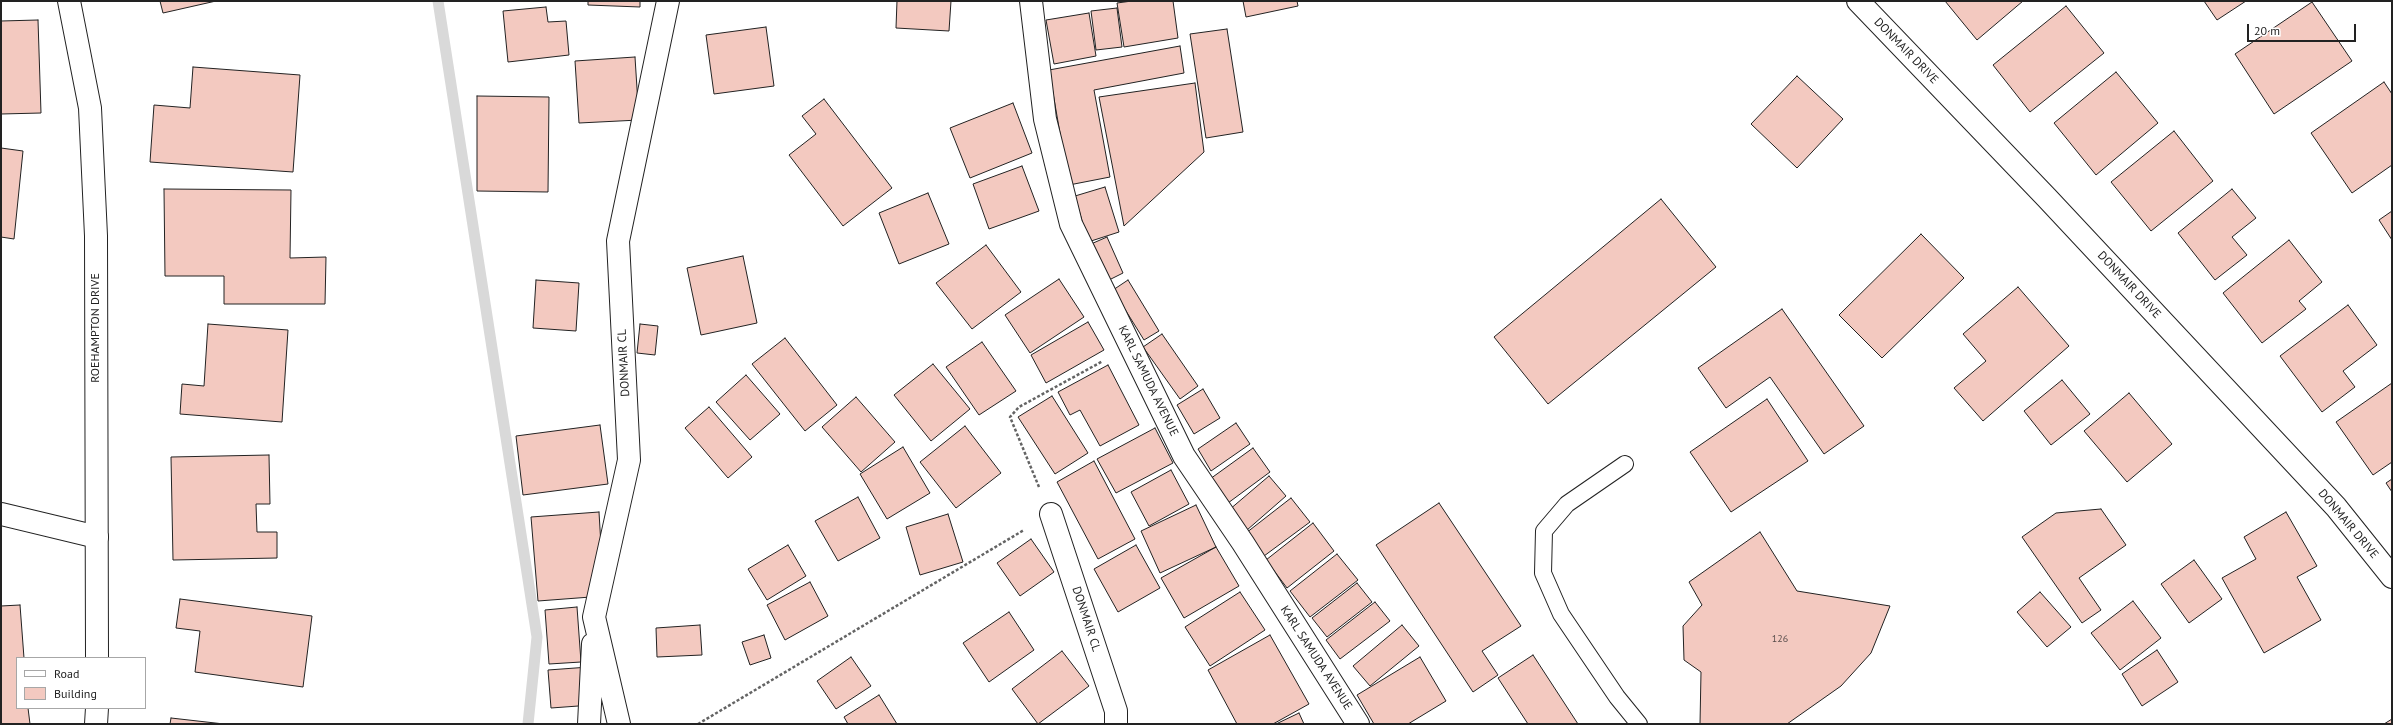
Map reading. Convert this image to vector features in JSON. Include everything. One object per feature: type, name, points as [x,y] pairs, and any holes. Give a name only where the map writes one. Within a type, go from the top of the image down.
[{"type":"street","name":"ROEHAMPTON DRIVE","points":[[69,1],[90,108],[96,236],[97,657]]},
{"type":"street","name":"DONMAIR CL","points":[[619,724],[594,617],[629,460],[618,241],[668,1]]},
{"type":"street","name":"KARL SAMUDA AVENUE","points":[[1031,1],[1045,119],[1071,224],[1132,345],[1184,456],[1243,543],[1358,724]]},
{"type":"street","name":"DONMAIR DRIVE","points":[[1858,1],[2047,198],[2336,507],[2392,577]]},
{"type":"street","points":[[1,514],[97,537]]},
{"type":"street","name":"DONMAIR CL","points":[[1051,514],[1116,711],[1116,724]]},
{"type":"street","points":[[589,724],[594,617]]},
{"type":"street","points":[[96,724],[97,709]]},
{"type":"lane","points":[[1625,464],[1566,504],[1544,531],[1543,572],[1561,614],[1616,697],[1639,724]]},
{"type":"path","points":[[698,724],[1051,514],[1010,418],[1019,407],[1132,345]]},
{"type":"building","points":[[160,1],[216,1],[163,13]]},
{"type":"building","points":[[588,1],[640,1],[640,7],[588,5]]},
{"type":"building","points":[[897,1],[951,1],[949,31],[896,28]]},
{"type":"building","points":[[1132,1],[1173,1],[1178,38],[1124,47],[1117,3]]},
{"type":"building","points":[[1243,1],[1297,1],[1298,6],[1246,17]]},
{"type":"building","points":[[1945,1],[2023,1],[1977,40]]},
{"type":"building","points":[[2204,1],[2246,1],[2217,20]]},
{"type":"building","points":[[2312,2],[2352,61],[2274,114],[2235,54]]},
{"type":"building","points":[[2066,6],[2104,53],[2030,112],[1993,65]]},
{"type":"building","points":[[546,7],[548,22],[566,21],[569,55],[508,62],[503,11]]},
{"type":"building","points":[[1117,8],[1122,47],[1096,50],[1091,11]]},
{"type":"building","points":[[1089,13],[1096,56],[1054,64],[1046,20]]},
{"type":"building","points":[[38,20],[41,113],[1,114],[1,21]]},
{"type":"building","points":[[766,27],[774,86],[714,94],[706,35]]},
{"type":"building","points":[[1227,29],[1243,132],[1206,138],[1190,34]]},
{"type":"building","points":[[1180,46],[1184,73],[1094,90],[1110,177],[1069,185],[1049,70]]},
{"type":"building","points":[[635,57],[639,120],[579,123],[575,61]]},
{"type":"building","points":[[193,67],[300,75],[293,172],[150,162],[154,105],[190,108]]},
{"type":"building","points":[[2116,72],[2158,123],[2096,175],[2054,123]]},
{"type":"building","points":[[1797,76],[1843,119],[1797,168],[1751,124]]},
{"type":"building","points":[[2384,82],[2392,94],[2392,165],[2352,193],[2311,133]]},
{"type":"building","points":[[1195,83],[1204,152],[1124,226],[1099,97]]},
{"type":"building","points":[[477,96],[549,97],[548,192],[477,191]]},
{"type":"building","points":[[824,99],[892,188],[843,226],[789,155],[816,134],[802,116]]},
{"type":"building","points":[[1013,103],[1032,153],[970,178],[950,128]]},
{"type":"building","points":[[2174,131],[2213,181],[2151,231],[2111,182]]},
{"type":"building","points":[[1,148],[23,151],[14,239],[1,237]]},
{"type":"building","points":[[1022,166],[1039,211],[989,229],[973,184]]},
{"type":"building","points":[[1105,187],[1119,232],[1088,242],[1075,196]]},
{"type":"building","points":[[164,189],[291,190],[290,258],[326,257],[325,304],[224,304],[224,276],[165,276]]},
{"type":"building","points":[[2232,189],[2256,218],[2232,237],[2247,255],[2215,280],[2178,233]]},
{"type":"building","points":[[928,193],[949,244],[899,264],[879,213]]},
{"type":"building","points":[[1661,199],[1716,267],[1548,404],[1494,337]]},
{"type":"building","points":[[2392,211],[2392,240],[2379,220]]},
{"type":"building","points":[[1921,234],[1964,278],[1882,358],[1839,315]]},
{"type":"building","points":[[1107,237],[1123,273],[1107,281],[1091,244]]},
{"type":"building","points":[[2289,240],[2322,282],[2299,301],[2306,309],[2262,343],[2223,293]]},
{"type":"building","points":[[986,245],[1021,292],[972,329],[936,283]]},
{"type":"building","points":[[743,256],[757,323],[701,335],[687,268]]},
{"type":"building","points":[[1059,279],[1084,317],[1030,353],[1005,315]]},
{"type":"building","points":[[536,280],[579,283],[576,331],[533,328]]},
{"type":"building","points":[[1128,280],[1159,331],[1144,340],[1113,290]]},
{"type":"building","points":[[2018,287],[2069,346],[1983,421],[1954,388],[1986,361],[1963,334]]},
{"type":"building","points":[[2348,305],[2377,345],[2343,371],[2355,387],[2322,412],[2280,356]]},
{"type":"building","points":[[1782,309],[1864,426],[1824,454],[1770,377],[1726,408],[1698,368]]},
{"type":"building","points":[[1088,322],[1104,350],[1046,383],[1031,355]]},
{"type":"building","points":[[208,324],[288,330],[282,422],[180,414],[182,384],[204,386]]},
{"type":"building","points":[[640,324],[658,326],[655,355],[637,353]]},
{"type":"building","points":[[1162,334],[1198,386],[1180,399],[1143,347]]},
{"type":"building","points":[[785,338],[837,405],[805,431],[752,364]]},
{"type":"building","points":[[982,342],[1016,391],[979,415],[946,367]]},
{"type":"building","points":[[933,364],[970,409],[931,441],[894,395]]},
{"type":"building","points":[[1108,365],[1139,425],[1100,446],[1080,410],[1070,415],[1058,392]]},
{"type":"building","points":[[746,375],[780,414],[750,440],[716,402]]},
{"type":"building","points":[[2062,380],[2090,414],[2051,445],[2024,411]]},
{"type":"building","points":[[2392,383],[2392,462],[2373,475],[2336,422]]},
{"type":"building","points":[[1203,389],[1220,418],[1194,434],[1177,405]]},
{"type":"building","points":[[2129,393],[2172,444],[2127,482],[2084,431]]},
{"type":"building","points":[[1052,396],[1088,453],[1055,474],[1018,417]]},
{"type":"building","points":[[856,397],[895,442],[861,472],[822,427]]},
{"type":"building","points":[[1767,399],[1808,461],[1731,512],[1690,452]]},
{"type":"building","points":[[709,407],[752,457],[728,478],[685,428]]},
{"type":"building","points":[[1236,423],[1250,444],[1211,471],[1198,449]]},
{"type":"building","points":[[600,425],[608,484],[523,495],[516,436]]},
{"type":"building","points":[[965,426],[1001,473],[956,508],[920,462]]},
{"type":"building","points":[[1155,428],[1173,463],[1116,493],[1097,459]]},
{"type":"building","points":[[903,447],[930,493],[887,519],[860,474]]},
{"type":"building","points":[[1253,448],[1270,472],[1228,503],[1210,479]]},
{"type":"building","points":[[269,455],[270,504],[256,504],[257,532],[277,532],[277,558],[173,560],[171,457]]},
{"type":"building","points":[[1094,461],[1135,539],[1098,559],[1057,482]]},
{"type":"building","points":[[1171,470],[1189,504],[1149,526],[1131,492]]},
{"type":"building","points":[[1269,476],[1286,496],[1247,530],[1229,510]]},
{"type":"building","points":[[2392,479],[2392,492],[2386,483]]},
{"type":"building","points":[[858,497],[880,538],[838,561],[815,521]]},
{"type":"building","points":[[1291,498],[1310,522],[1264,556],[1246,533]]},
{"type":"building","points":[[1439,503],[1521,626],[1482,651],[1498,675],[1473,692],[1376,545]]},
{"type":"building","points":[[1196,505],[1216,547],[1160,573],[1141,531]]},
{"type":"building","points":[[2101,509],[2126,545],[2079,578],[2101,610],[2082,623],[2022,537],[2056,513]]},
{"type":"building","points":[[599,512],[604,596],[538,601],[531,517]]},
{"type":"building","points":[[2286,512],[2317,566],[2297,577],[2321,620],[2264,653],[2222,578],[2256,559],[2244,537]]},
{"type":"building","points":[[948,514],[963,562],[920,575],[906,527]]},
{"type":"building","points":[[1313,523],[1334,551],[1287,588],[1266,560]]},
{"type":"building","points":[[1760,532],[1797,591],[1890,606],[1871,653],[1841,686],[1787,724],[1700,724],[1701,672],[1684,660],[1683,626],[1702,605],[1689,582]]},
{"type":"building","points":[[1031,539],[1054,572],[1020,596],[997,563]]},
{"type":"building","points":[[788,545],[806,576],[767,600],[748,569]]},
{"type":"building","points":[[1136,545],[1160,588],[1118,612],[1094,569]]},
{"type":"building","points":[[1216,547],[1239,586],[1184,618],[1161,578]]},
{"type":"building","points":[[1337,554],[1358,580],[1310,617],[1290,591]]},
{"type":"building","points":[[2194,560],[2222,599],[2189,623],[2161,584]]},
{"type":"building","points":[[810,582],[828,616],[785,640],[767,605]]},
{"type":"building","points":[[1357,583],[1372,602],[1327,637],[1312,618]]},
{"type":"building","points":[[1240,592],[1265,630],[1210,666],[1185,627]]},
{"type":"building","points":[[2040,592],[2071,627],[2047,647],[2017,612]]},
{"type":"building","points":[[180,599],[312,616],[303,687],[195,672],[200,631],[176,628]]},
{"type":"building","points":[[2133,601],[2161,638],[2120,670],[2091,633]]},
{"type":"building","points":[[1375,602],[1390,621],[1340,659],[1326,640]]},
{"type":"building","points":[[20,605],[24,657],[16,657],[16,709],[28,709],[30,724],[1,724],[1,606]]},
{"type":"building","points":[[577,607],[581,662],[549,664],[545,610]]},
{"type":"building","points":[[1009,612],[1034,650],[989,682],[963,643]]},
{"type":"building","points":[[700,625],[702,655],[657,657],[656,628]]},
{"type":"building","points":[[1402,625],[1419,646],[1370,686],[1353,666]]},
{"type":"building","points":[[764,635],[771,658],[750,665],[742,642]]},
{"type":"building","points":[[1270,635],[1309,704],[1273,724],[1237,724],[1208,670]]},
{"type":"building","points":[[2157,650],[2178,682],[2142,706],[2122,674]]},
{"type":"building","points":[[1062,651],[1089,686],[1038,724],[1012,689]]},
{"type":"building","points":[[1533,655],[1578,724],[1528,724],[1498,678]]},
{"type":"building","points":[[851,657],[871,686],[836,709],[817,681]]},
{"type":"building","points":[[1420,657],[1446,701],[1408,724],[1374,724],[1357,695]]},
{"type":"building","points":[[589,667],[592,705],[551,708],[548,670]]},
{"type":"building","points":[[879,695],[897,724],[848,724],[844,717]]},
{"type":"building","points":[[1299,713],[1304,724],[1276,724]]},
{"type":"building","points":[[171,718],[224,724],[170,724]]},
{"type":"building","points":[[2392,719],[2392,724],[2384,724]]},
{"type":"waterway","points":[[438,1],[537,637],[528,724]]}]
